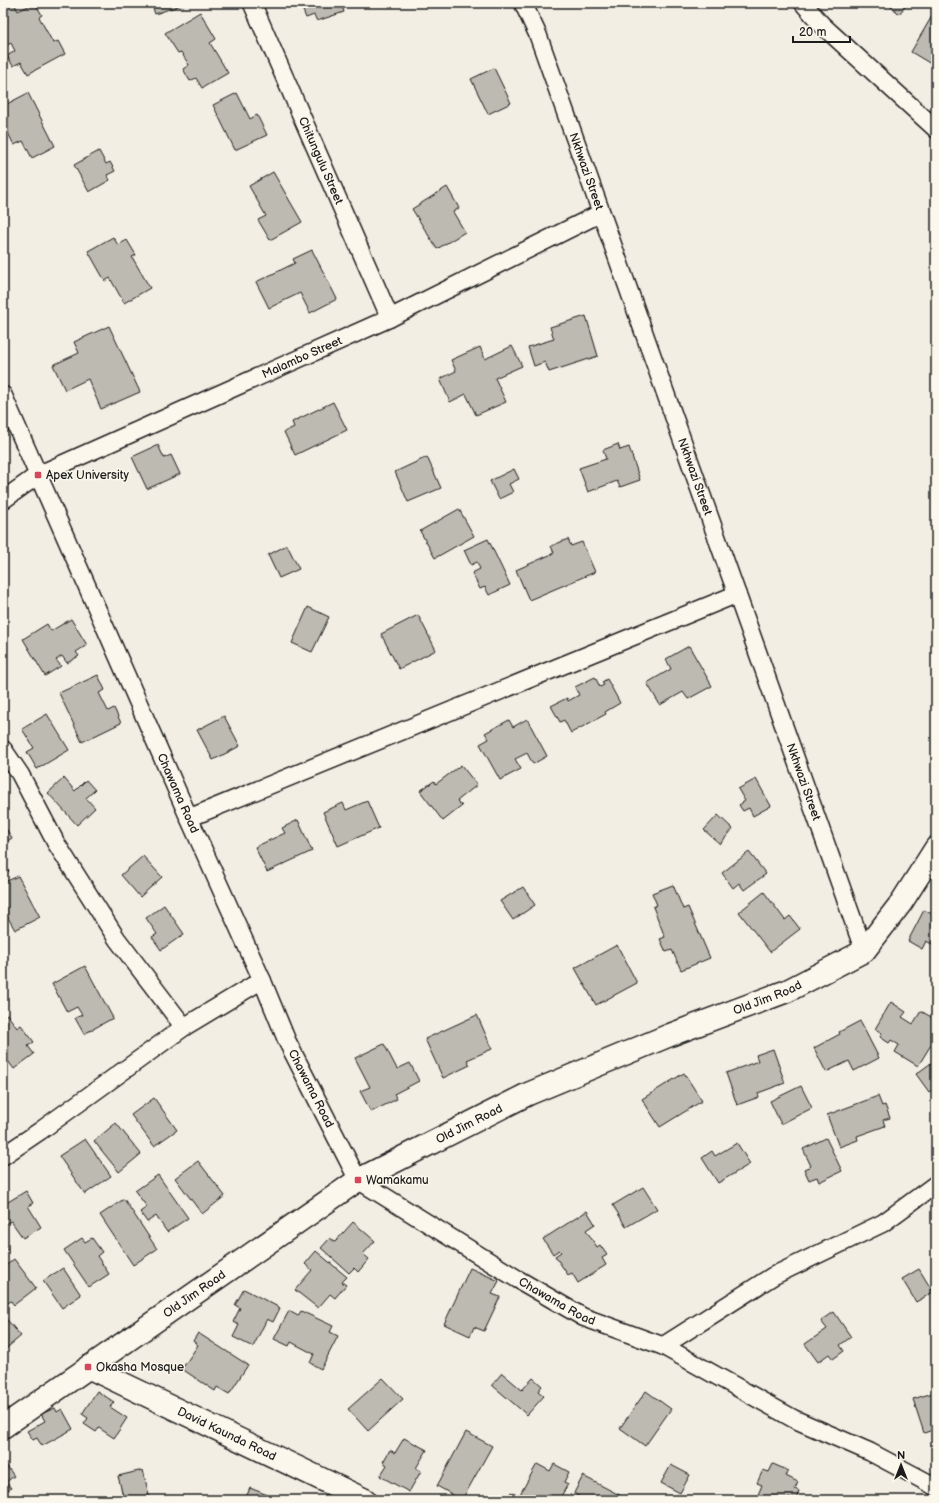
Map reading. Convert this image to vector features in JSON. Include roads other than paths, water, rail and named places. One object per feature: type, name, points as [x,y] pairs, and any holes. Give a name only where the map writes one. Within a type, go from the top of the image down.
[{"type":"street","name":"Chitungulu Street","points":[[252,3],[390,318]]},
{"type":"street","name":"Nkhwazi Street","points":[[523,3],[538,35],[864,951]]},
{"type":"street","points":[[803,3],[822,25],[936,129]]},
{"type":"street","name":"Malambo Street","points":[[3,500],[38,475],[390,318],[601,212]]},
{"type":"street","name":"Chawama Road","points":[[3,395],[262,980],[287,1041],[358,1180],[519,1280],[582,1317],[663,1346],[794,1419],[870,1452],[936,1487]]},
{"type":"street","points":[[189,818],[737,594]]},
{"type":"street","points":[[3,749],[20,774],[56,843],[117,939],[184,1027]]},
{"type":"street","name":"Old Jim Road","points":[[3,1427],[358,1180],[528,1094],[670,1035],[787,991],[864,951],[901,903],[936,848]]},
{"type":"street","points":[[3,1156],[184,1027],[262,980]]},
{"type":"street","points":[[663,1346],[773,1276],[883,1223],[936,1184]]},
{"type":"street","name":"David Kaunda Road","points":[[88,1368],[365,1500]]},
{"type":"place","name":"Apex University","points":[[38,475]]},
{"type":"place","name":"Wamakamu","points":[[358,1180]]},
{"type":"place","name":"Okasha Mosque","points":[[88,1367]]}]
